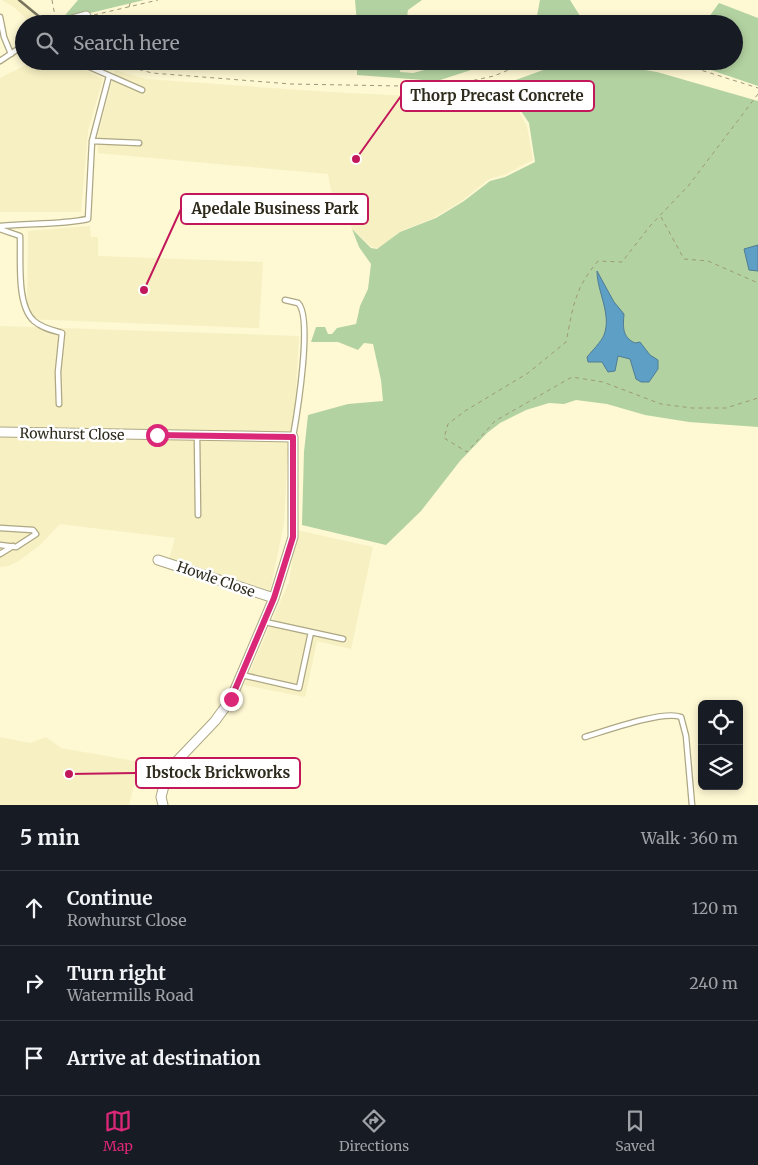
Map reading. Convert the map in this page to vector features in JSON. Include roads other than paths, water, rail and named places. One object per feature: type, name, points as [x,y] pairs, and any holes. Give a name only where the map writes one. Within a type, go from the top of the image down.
[{"type":"street","name":"Rowhurst Close","points":[[0,432],[293,437]]},
{"type":"street","points":[[163,805],[161,796],[165,782],[174,764],[215,720],[231,699],[274,598],[293,537],[293,437]]},
{"type":"street","name":"Howle Close","points":[[158,560],[274,598]]},
{"type":"lane","points":[[0,17],[4,38],[11,54]]},
{"type":"lane","points":[[0,61],[15,51]]},
{"type":"lane","points":[[96,70],[142,90]]},
{"type":"lane","points":[[0,228],[26,223],[66,224],[88,220],[92,141],[109,76]]},
{"type":"lane","points":[[92,141],[139,142]]},
{"type":"lane","points":[[0,228],[20,236],[23,306],[33,320],[43,328],[62,333],[58,372],[59,404]]},
{"type":"lane","points":[[284,300],[298,303],[304,315],[303,358],[293,437]]},
{"type":"lane","points":[[197,436],[198,516]]},
{"type":"lane","points":[[0,528],[33,530],[36,534],[0,554]]},
{"type":"lane","points":[[0,545],[13,546]]},
{"type":"lane","points":[[265,622],[343,639]]},
{"type":"lane","points":[[242,675],[299,688],[312,632]]},
{"type":"lane","points":[[585,737],[661,716],[681,717],[686,736],[692,805]]},
{"type":"water","points":[[758,245],[758,271],[749,270],[744,249]]},
{"type":"water","points":[[597,271],[614,302],[624,314],[624,327],[628,338],[635,343],[640,342],[650,355],[658,360],[658,369],[649,382],[641,382],[636,379],[630,359],[618,356],[615,371],[608,372],[602,362],[588,362],[587,357],[603,338],[606,327],[605,311]]},
{"type":"railway","points":[[19,0],[37,15]]},
{"type":"place","name":"Thorp Precast Concrete","points":[[356,159]]},
{"type":"place","name":"Apedale Business Park","points":[[144,290]]},
{"type":"place","name":"Ibstock Brickworks","points":[[69,774]]}]
